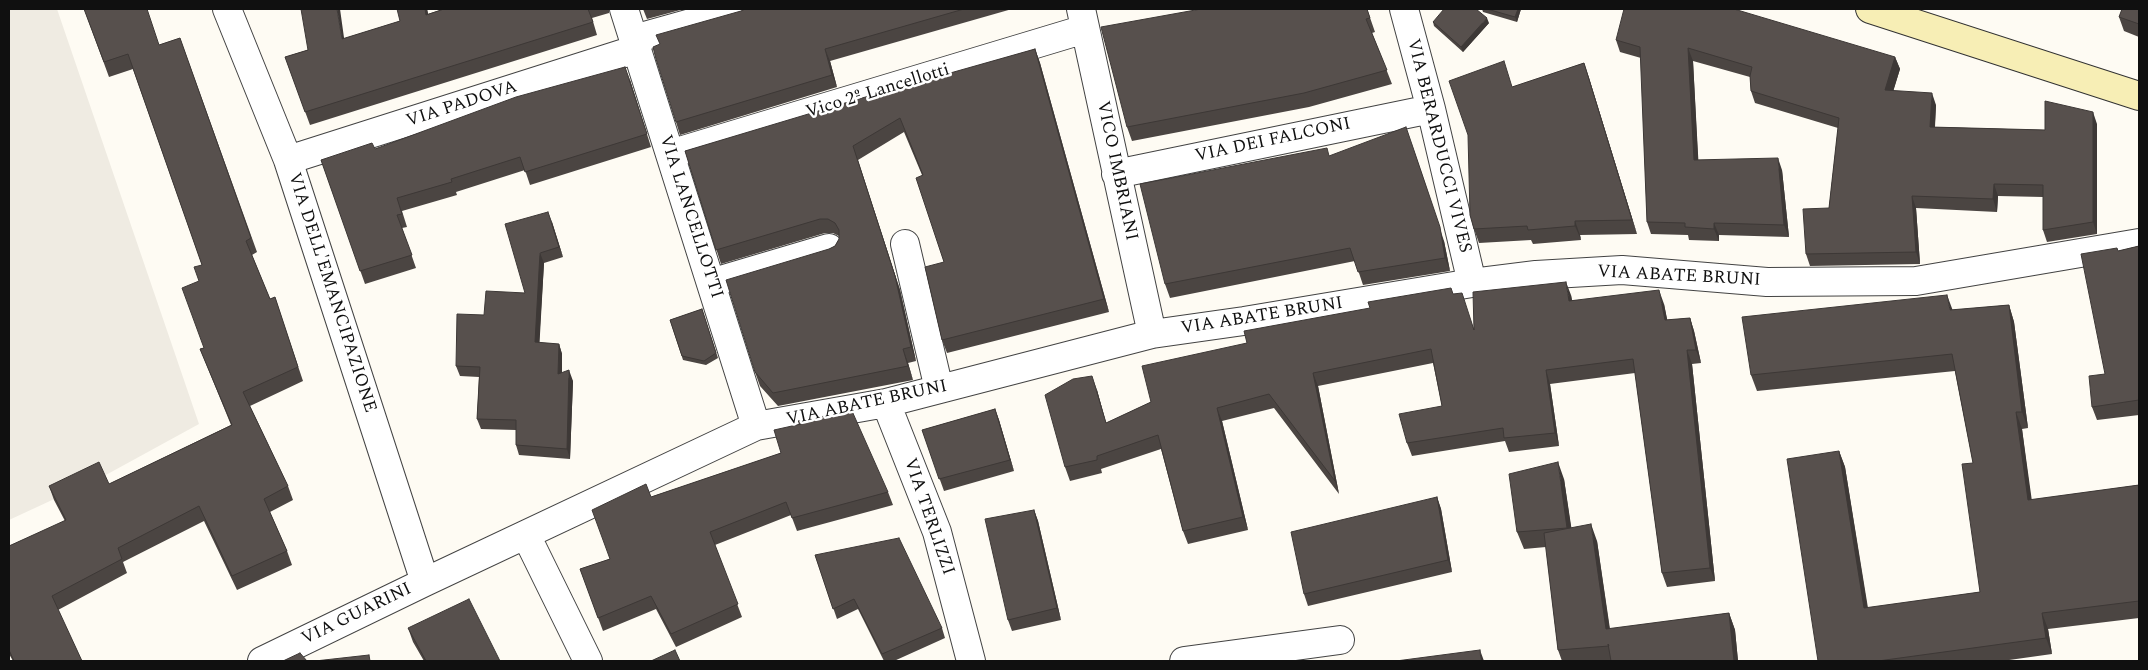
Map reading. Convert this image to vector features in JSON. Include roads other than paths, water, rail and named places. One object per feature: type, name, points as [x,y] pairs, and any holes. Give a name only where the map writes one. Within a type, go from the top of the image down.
[{"type":"street","name":"VIA DELL'EMANCIPAZIONE","points":[[227,9],[288,160],[425,582]]},
{"type":"street","name":"VIA LANCELLOTTI","points":[[624,9],[756,426]]},
{"type":"street","name":"VIA PADOVA","points":[[288,160],[741,9]]},
{"type":"street","name":"VIA BERARDUCCI VIVES","points":[[1404,9],[1431,109],[1472,283]]},
{"type":"street","points":[[1870,9],[2139,96]]},
{"type":"street","name":"Vico 2º Lancellotti","points":[[670,154],[851,100],[1083,19]]},
{"type":"street","name":"VICO IMBRIANI","points":[[1083,19],[1152,334]]},
{"type":"street","name":"VIA DEI FALCONI","points":[[1116,174],[1431,109]]},
{"type":"street","name":"VIA ABATE BRUNI","points":[[425,582],[756,426],[886,403],[1152,334],[1472,283],[1536,275],[1622,270],[1767,282],[1916,281],[2139,243]]},
{"type":"street","points":[[905,244],[939,389]]},
{"type":"street","points":[[712,283],[829,248]]},
{"type":"street","name":"VIA TERLIZZI","points":[[886,403],[937,532],[972,661]]},
{"type":"street","points":[[526,535],[588,661]]},
{"type":"street","name":"VIA GUARINI","points":[[262,661],[425,582]]},
{"type":"street","points":[[1184,661],[1340,640]]}]
